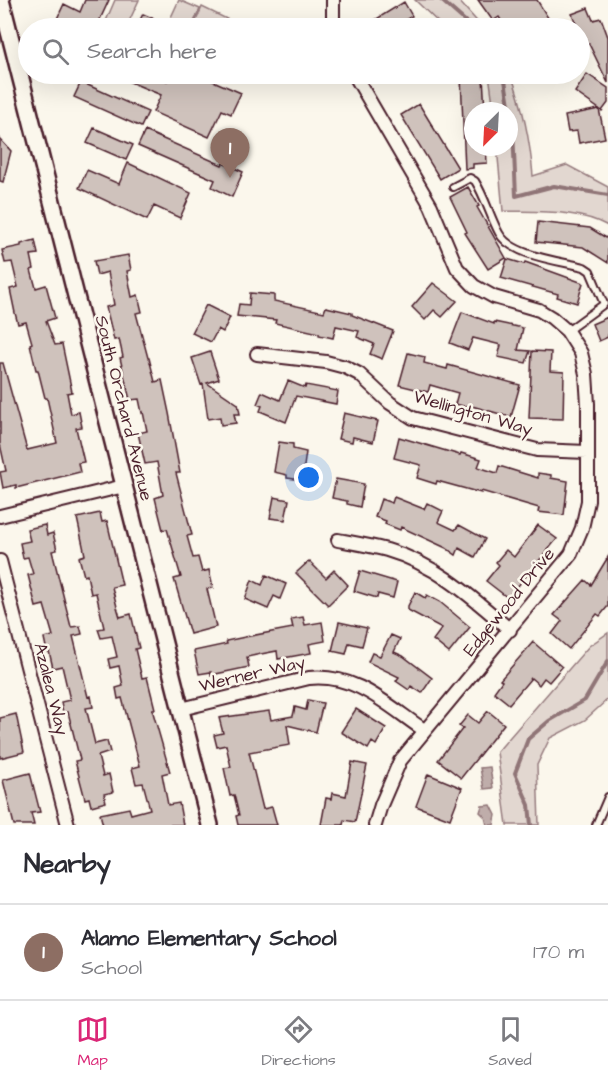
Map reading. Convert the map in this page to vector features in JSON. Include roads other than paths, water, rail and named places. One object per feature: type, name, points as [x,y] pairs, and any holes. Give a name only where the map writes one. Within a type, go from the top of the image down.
[{"type":"street","name":"South Orchard Avenue","points":[[1,0],[18,67]]},
{"type":"street","points":[[333,0],[333,18]]},
{"type":"street","name":"South Orchard Avenue","points":[[22,84],[210,825]]},
{"type":"street","name":"Edgewood Drive","points":[[364,84],[431,206],[457,268],[474,286],[495,297],[539,310],[567,331],[581,353],[586,374],[588,404],[588,501],[577,540],[562,567],[400,761],[375,825]]},
{"type":"street","name":"Wellington Way","points":[[257,354],[326,362],[345,367],[360,374],[390,403],[413,418],[537,450],[587,452]]},
{"type":"street","points":[[0,516],[124,486]]},
{"type":"street","points":[[338,540],[388,551],[425,566],[453,582],[510,630]]},
{"type":"street","name":"Azalea Way","points":[[0,561],[68,825]]},
{"type":"street","name":"Werner Way","points":[[181,709],[323,676],[349,681],[368,690],[424,730]]},
{"type":"lane","points":[[453,187],[466,179],[473,179],[498,232],[508,245],[520,251],[584,267],[590,271],[606,304],[567,331]]},
{"type":"lane","points":[[596,825],[608,797]]},
{"type":"waterway","points":[[441,0],[462,18]]},
{"type":"waterway","points":[[506,84],[513,130],[516,196],[554,186],[608,195]]},
{"type":"waterway","points":[[531,825],[529,805],[515,773],[528,739],[549,721],[585,700],[608,661]]},
{"type":"place","name":"Alamo Elementary School","points":[[230,178]]}]
